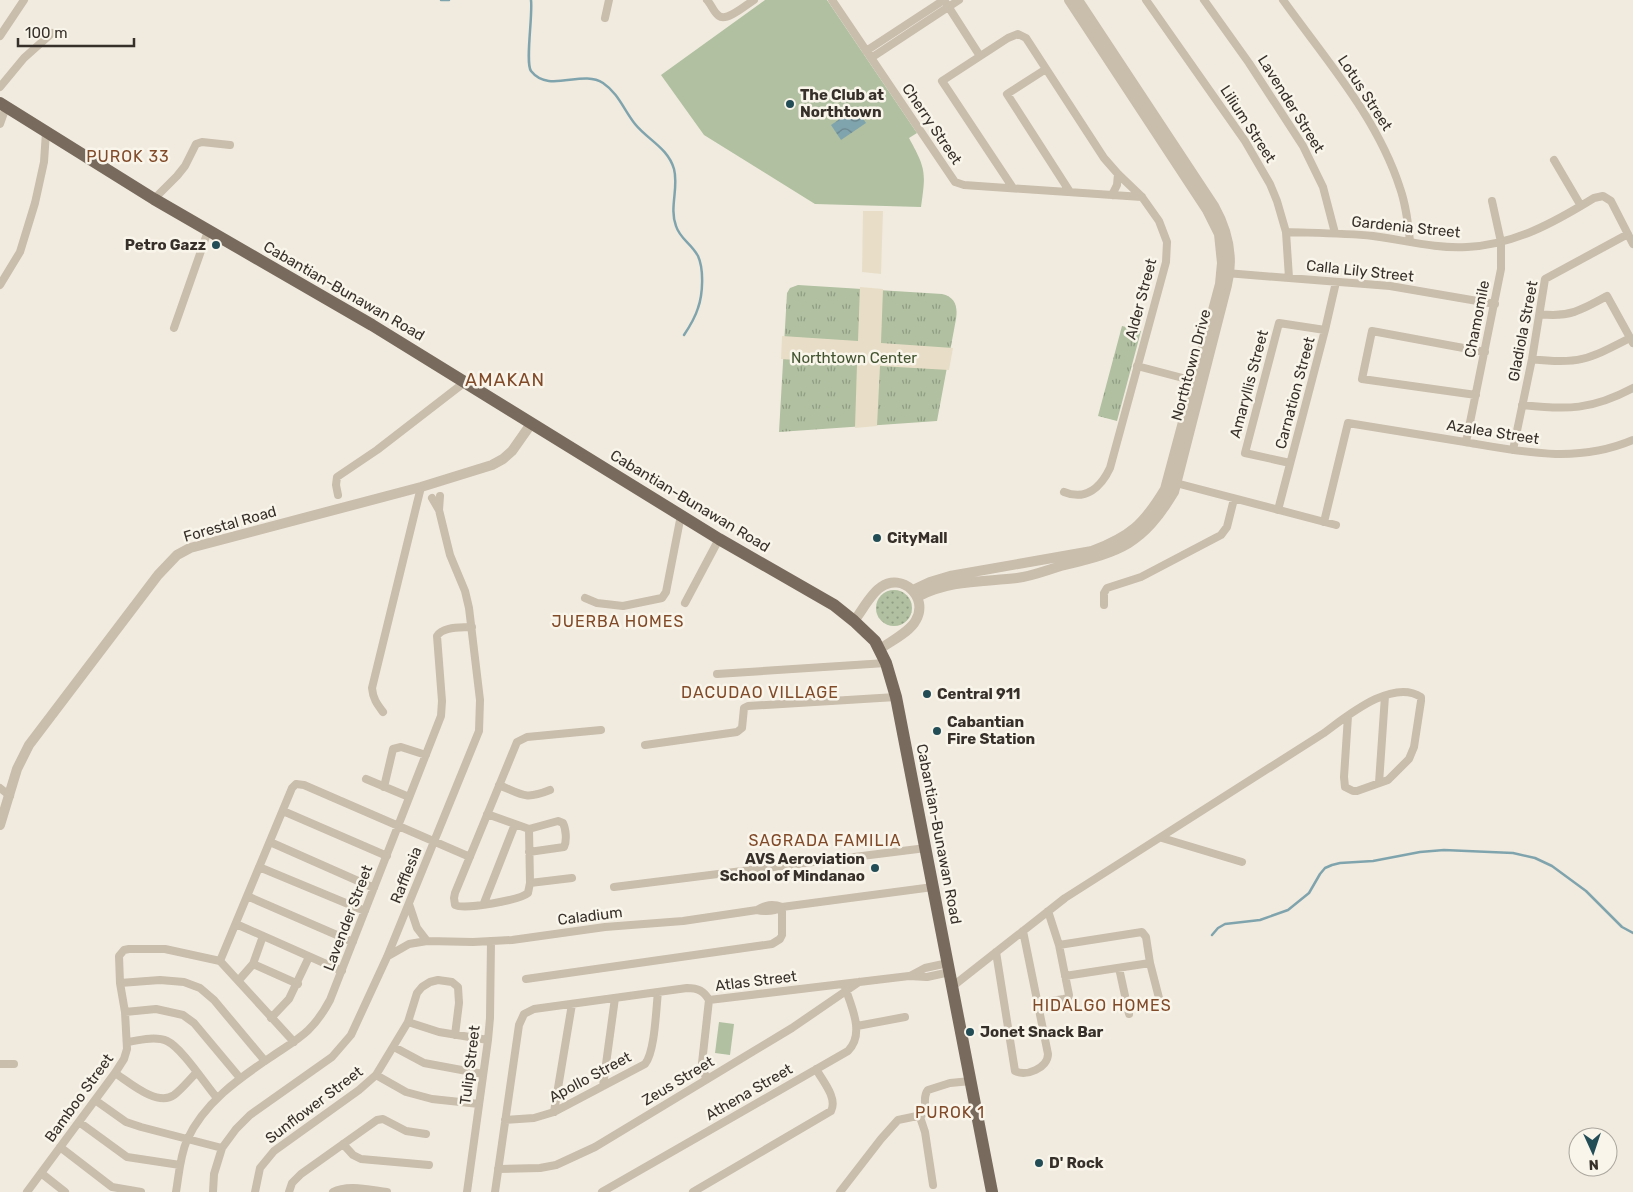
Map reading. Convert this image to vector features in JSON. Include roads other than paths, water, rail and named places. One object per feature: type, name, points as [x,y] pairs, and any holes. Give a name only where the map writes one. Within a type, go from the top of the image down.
[{"type":"main road","name":"Cabantian-Bunawan Road","points":[[3,105],[154,199],[372,325],[719,539],[817,594],[854,620],[869,635],[880,649],[896,697],[992,1192]]},
{"type":"street","points":[[0,36],[24,0]]},
{"type":"street","points":[[605,18],[609,0]]},
{"type":"street","points":[[707,0],[722,18],[730,16],[754,0]]},
{"type":"street","points":[[869,55],[945,2],[959,0]]},
{"type":"street","name":"Northtown Drive","points":[[1069,0],[1215,222],[1222,248],[1225,273]]},
{"type":"street","name":"Northtown Drive","points":[[915,593],[939,583],[1092,551],[1111,543],[1138,526],[1150,513],[1171,482],[1198,382],[1220,284],[1225,273],[1229,248],[1222,219],[1078,0]]},
{"type":"street","name":"Lilium Street","points":[[1146,0],[1245,141],[1260,167],[1277,201],[1286,232],[1289,278]]},
{"type":"street","name":"Lavender Street","points":[[1204,0],[1249,62],[1303,146],[1323,187],[1335,233]]},
{"type":"street","name":"Lotus Street","points":[[1283,0],[1361,106],[1374,129],[1393,169],[1400,189],[1410,241]]},
{"type":"street","name":"Cherry Street","points":[[835,1],[869,55],[955,182],[964,185],[1142,197]]},
{"type":"street","points":[[945,2],[980,56],[942,81],[1013,188]]},
{"type":"street","points":[[0,87],[24,58],[52,33]]},
{"type":"street","name":"Alder Street","points":[[980,56],[1008,38],[1018,34],[1026,38],[1104,158],[1142,197],[1159,221],[1167,242],[1166,262],[1137,366],[1118,444],[1105,479],[1092,492],[1083,495],[1070,495],[1064,492]]},
{"type":"street","points":[[1046,69],[1007,94],[1070,192]]},
{"type":"street","points":[[0,124],[3,105]]},
{"type":"street","points":[[0,285],[20,252],[35,203],[44,162],[46,132]]},
{"type":"street","points":[[154,199],[185,166],[196,144],[202,142],[230,145]]},
{"type":"street","points":[[1554,160],[1581,206]]},
{"type":"street","points":[[1112,195],[1117,185],[1118,174]]},
{"type":"street","name":"Gardenia Street","points":[[1286,232],[1335,233],[1447,247],[1468,247],[1500,242],[1530,233],[1594,198],[1603,196],[1610,201],[1628,234]]},
{"type":"street","name":"Chamomile","points":[[1466,442],[1501,269],[1500,242],[1492,201]]},
{"type":"street","points":[[174,328],[208,231]]},
{"type":"street","points":[[1628,234],[1633,244]]},
{"type":"street","name":"Gladiola Street","points":[[1513,450],[1532,359],[1544,279],[1628,234]]},
{"type":"street","name":"Calla Lily Street","points":[[1225,273],[1390,286],[1494,304]]},
{"type":"street","name":"Carnation Street","points":[[1278,510],[1336,282]]},
{"type":"street","points":[[1532,359],[1564,362],[1586,359],[1631,340],[1607,296],[1584,309],[1568,315],[1540,314]]},
{"type":"street","name":"Amaryllis Street","points":[[1290,463],[1245,452],[1258,398],[1279,323],[1325,330]]},
{"type":"street","points":[[1476,395],[1362,379],[1372,331],[1485,352]]},
{"type":"street","points":[[1137,366],[1198,382]]},
{"type":"street","points":[[338,495],[337,477],[376,450],[465,382]]},
{"type":"street","points":[[1522,405],[1564,409],[1584,407],[1603,402],[1633,388]]},
{"type":"street","name":"Azalea Street","points":[[1324,522],[1348,423],[1544,454],[1584,453],[1621,445],[1633,440]]},
{"type":"street","name":"Forestal Road","points":[[0,825],[17,769],[29,745],[158,575],[177,555],[190,548],[432,490],[503,459],[512,451],[531,424]]},
{"type":"street","points":[[1171,482],[1336,525]]},
{"type":"street","points":[[383,712],[376,703],[372,688],[432,490]]},
{"type":"street","name":"Rafflesia","points":[[213,1192],[214,1174],[222,1148],[236,1129],[250,1114],[332,1057],[351,1035],[387,957],[478,731],[480,700],[472,627],[465,591],[450,555],[432,490]]},
{"type":"street","points":[[1104,605],[1104,593],[1107,588],[1141,577],[1221,535],[1227,527],[1234,499]]},
{"type":"street","points":[[585,598],[598,603],[623,606],[662,598],[666,592],[681,515]]},
{"type":"street","points":[[685,603],[719,539]]},
{"type":"street","points":[[854,620],[875,592],[884,584],[896,582],[908,586],[915,593],[920,607],[915,622],[880,649]]},
{"type":"street","name":"Lavender Street","points":[[176,1192],[187,1138],[217,1098],[240,1078],[310,1030],[321,1018],[342,971],[441,716],[437,636],[446,629],[472,627]]},
{"type":"street","points":[[716,674],[886,663]]},
{"type":"street","points":[[953,986],[1065,898],[1162,838],[1369,702],[1403,692],[1412,692],[1421,697],[1421,708],[1412,754],[1393,776],[1353,792],[1345,787],[1344,777],[1348,716]]},
{"type":"street","points":[[1379,783],[1385,696]]},
{"type":"street","points":[[645,744],[737,732],[742,728],[743,711],[748,706],[896,697]]},
{"type":"street","points":[[529,829],[530,883],[528,892],[522,897],[458,906],[454,902],[455,893],[515,746],[520,740],[527,737],[601,730]]},
{"type":"street","points":[[384,787],[393,749],[401,747],[426,755]]},
{"type":"street","points":[[366,779],[410,797]]},
{"type":"street","points":[[294,1042],[220,961],[294,786],[299,784],[470,857]]},
{"type":"street","points":[[499,785],[526,796],[535,796],[550,790]]},
{"type":"street","points":[[0,788],[10,796]]},
{"type":"street","points":[[283,810],[387,856]]},
{"type":"street","points":[[487,814],[529,829],[554,822],[560,822],[564,826],[566,843],[562,848],[529,852]]},
{"type":"street","points":[[484,903],[515,824]]},
{"type":"street","points":[[1162,838],[1242,862]]},
{"type":"street","points":[[270,842],[374,888]]},
{"type":"street","points":[[614,888],[926,848]]},
{"type":"street","points":[[259,867],[365,911]]},
{"type":"street","points":[[530,883],[572,878]]},
{"type":"street","name":"Caladium","points":[[387,957],[409,944],[427,941],[491,941],[527,938],[757,910],[766,905],[782,907],[933,888]]},
{"type":"street","points":[[247,896],[353,942]]},
{"type":"street","points":[[409,904],[417,928],[427,941]]},
{"type":"street","points":[[526,979],[772,944],[782,935],[782,907]]},
{"type":"street","points":[[1037,1003],[1068,998],[1070,995],[1060,945],[1048,911]]},
{"type":"street","points":[[236,924],[342,971]]},
{"type":"street","points":[[996,952],[1015,1071],[1027,1073],[1044,1065],[1048,1059],[1023,931]]},
{"type":"street","points":[[1060,945],[1142,932],[1146,937],[1150,963],[1159,998]]},
{"type":"street","points":[[239,980],[253,964],[263,936]]},
{"type":"street","name":"Tulip Street","points":[[467,1192],[488,1040],[491,941]]},
{"type":"street","name":"Bamboo Street","points":[[27,1192],[115,1073],[126,1054],[128,1042],[120,983],[119,956],[121,952],[128,949],[165,949],[220,961]]},
{"type":"street","points":[[271,1018],[290,1000],[309,957]]},
{"type":"street","points":[[1066,976],[1150,963]]},
{"type":"street","points":[[253,964],[298,984]]},
{"type":"street","name":"Zeus Street","points":[[498,1169],[540,1168],[556,1165],[595,1147],[792,1028],[845,987],[859,982],[910,976],[925,968],[949,968]]},
{"type":"street","points":[[1119,968],[1129,1014]]},
{"type":"street","points":[[120,983],[160,980],[184,982],[200,988],[214,1000],[266,1061]]},
{"type":"street","name":"Sunflower Street","points":[[255,1192],[260,1168],[274,1151],[359,1090],[376,1075],[408,1022],[417,993],[430,982],[438,980],[452,982],[458,987],[454,1035]]},
{"type":"street","points":[[845,987],[857,1026],[905,1017]]},
{"type":"street","name":"Atlas Street","points":[[505,1120],[519,1025],[524,1014],[534,1009],[692,988],[702,992],[709,1000],[845,987]]},
{"type":"street","name":"Apollo Street","points":[[505,1120],[534,1118],[554,1112],[640,1067],[648,1060],[651,1051],[658,992]]},
{"type":"street","points":[[603,1086],[615,998]]},
{"type":"street","points":[[706,1079],[702,1063],[709,1000]]},
{"type":"street","points":[[554,1112],[572,1004]]},
{"type":"street","points":[[125,1012],[156,1009],[183,1015],[194,1023],[240,1078]]},
{"type":"street","points":[[408,1022],[439,1032],[488,1040]]},
{"type":"street","name":"Athena Street","points":[[602,1192],[848,1051],[853,1046],[857,1036],[857,1026]]},
{"type":"street","points":[[128,1042],[150,1039],[166,1040],[177,1048],[217,1098]]},
{"type":"street","points":[[394,1047],[424,1062],[483,1074]]},
{"type":"street","points":[[0,1064],[14,1064]]},
{"type":"street","points":[[693,1192],[831,1111],[833,1108],[832,1098],[816,1069]]},
{"type":"street","points":[[115,1073],[156,1098],[165,1098],[173,1096],[196,1073]]},
{"type":"street","points":[[376,1075],[406,1092],[432,1099],[479,1104]]},
{"type":"street","points":[[840,1192],[898,1120],[924,1113],[926,1108],[924,1096],[930,1088],[950,1083],[971,1081]]},
{"type":"street","points":[[95,1100],[126,1122],[222,1148]]},
{"type":"street","points":[[920,1117],[925,1132],[933,1184]]},
{"type":"street","points":[[289,1192],[292,1183],[301,1174],[380,1119],[386,1120],[406,1131],[426,1134]]},
{"type":"street","points":[[495,1192],[505,1120]]},
{"type":"street","points":[[79,1122],[127,1157],[180,1165]]},
{"type":"street","points":[[343,1144],[353,1155],[360,1159],[428,1165]]},
{"type":"street","points":[[60,1147],[112,1187],[141,1192]]},
{"type":"street","points":[[41,1173],[65,1192]]},
{"type":"street","points":[[332,1192],[340,1188],[387,1192]]},
{"type":"water","points":[[856,108],[866,123],[841,140],[831,125]]},
{"type":"waterway","points":[[441,0],[449,0]]},
{"type":"waterway","points":[[531,0],[529,59],[531,71],[538,78],[547,81],[585,78],[595,79],[603,83],[617,97],[640,130],[667,155],[671,162],[675,176],[674,219],[680,234],[698,256],[702,274],[700,302],[692,322],[684,335]]},
{"type":"waterway","points":[[1212,935],[1225,924],[1260,920],[1288,910],[1309,893],[1320,874],[1325,868],[1332,865],[1444,850],[1513,853],[1535,858],[1552,866],[1586,891],[1622,927],[1633,933]]},
{"type":"place","name":"The Club at Northtown","points":[[790,104]]},
{"type":"place","name":"Petro Gazz","points":[[216,245]]},
{"type":"place","name":"CityMall","points":[[877,538]]},
{"type":"place","name":"Central 911","points":[[927,694]]},
{"type":"place","name":"Cabantian Fire Station","points":[[937,731]]},
{"type":"place","name":"AVS Aeroviation School of Mindanao","points":[[875,868]]},
{"type":"place","name":"Jonet Snack Bar","points":[[970,1032]]},
{"type":"place","name":"D' Rock","points":[[1039,1163]]},
{"type":"district","name":"PUROK 33","points":[[128,156]]},
{"type":"district","name":"AMAKAN","points":[[505,380]]},
{"type":"district","name":"JUERBA HOMES","points":[[618,621]]},
{"type":"district","name":"DACUDAO VILLAGE","points":[[760,692]]},
{"type":"district","name":"SAGRADA FAMILIA","points":[[825,840]]},
{"type":"district","name":"HIDALGO HOMES","points":[[1102,1005]]},
{"type":"district","name":"PUROK 1","points":[[950,1112]]},
{"type":"park label","name":"Northtown Center","points":[[854,358]]}]
